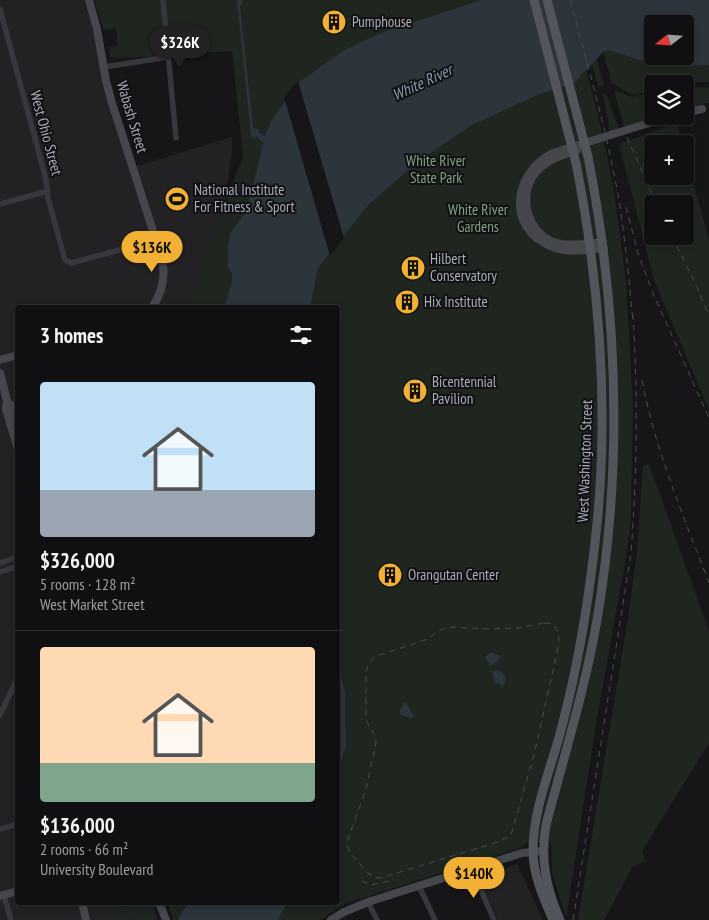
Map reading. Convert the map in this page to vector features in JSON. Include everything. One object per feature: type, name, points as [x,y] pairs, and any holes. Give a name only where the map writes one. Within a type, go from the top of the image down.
[{"type":"main road","name":"West Washington Street","points":[[534,0],[576,162],[590,246],[602,377],[601,473],[597,522],[583,627],[562,728],[534,828],[533,852],[539,887],[552,920]]},
{"type":"main road","name":"West Washington Street","points":[[547,0],[588,157],[603,245],[611,319],[614,371],[614,455],[610,523],[601,593],[589,663],[575,722],[546,825],[543,851],[546,881],[560,920]]},
{"type":"street","name":"Wabash Street","points":[[89,0],[98,29],[104,67],[114,108],[162,259],[164,275],[159,297],[154,305]]},
{"type":"street","points":[[163,0],[176,138]]},
{"type":"street","name":"West Ohio Street","points":[[0,8],[40,157],[65,260],[68,262],[156,240]]},
{"type":"street","points":[[104,67],[168,57]]},
{"type":"street","points":[[603,245],[565,245],[547,238],[534,226],[528,215],[526,202],[530,181],[542,166],[557,158],[594,141],[644,125]]},
{"type":"street","points":[[0,204],[48,191]]},
{"type":"street","points":[[0,360],[15,356]]},
{"type":"street","points":[[0,373],[7,401],[6,409],[15,440]]},
{"type":"street","points":[[7,401],[12,406],[15,416]]},
{"type":"street","points":[[0,563],[15,559]]},
{"type":"street","points":[[0,572],[15,567]]},
{"type":"street","points":[[0,715],[15,683]]},
{"type":"street","points":[[0,829],[15,825]]},
{"type":"street","points":[[332,920],[344,912],[368,902],[522,853],[543,851]]},
{"type":"street","points":[[472,869],[494,920]]},
{"type":"street","points":[[419,886],[434,920]]},
{"type":"street","points":[[11,920],[2,896],[15,892]]},
{"type":"street","points":[[368,902],[377,920]]},
{"type":"street","points":[[83,905],[86,920]]},
{"type":"street","points":[[160,905],[166,920]]},
{"type":"shaded area","points":[[0,0],[88,0],[133,167],[232,137],[232,152],[215,264],[212,305],[15,305],[15,905],[157,905],[150,920],[0,920]]},
{"type":"shaded area","points":[[517,864],[543,920],[498,920],[479,878],[481,875]]},
{"type":"green space","name":"White River State Park","points":[[94,0],[568,0],[603,135],[614,191],[626,282],[633,405],[631,519],[597,718],[566,918],[552,873],[551,842],[527,842],[523,847],[347,903],[321,920],[173,920],[169,905],[340,905],[340,305],[192,305],[203,258],[243,157],[232,51],[124,58],[110,57],[109,47],[118,46],[116,28],[104,30]]},
{"type":"green space","points":[[608,50],[639,60],[644,60],[644,65],[709,65],[709,82],[694,82],[694,75],[644,75],[644,92],[630,94],[612,83],[603,52]]},
{"type":"green space","points":[[597,59],[604,85],[598,87],[592,65]]},
{"type":"green space","points":[[695,87],[709,88],[709,103],[694,106]]},
{"type":"green space","points":[[614,90],[632,97],[644,94],[644,121],[624,127]]},
{"type":"green space","points":[[605,93],[619,129],[610,132],[603,94]]},
{"type":"green space","points":[[671,125],[677,125],[680,135],[644,135],[644,185],[694,185],[709,240],[709,410],[654,280],[645,245],[694,245],[694,195],[644,195],[644,241],[619,144]]},
{"type":"green space","points":[[649,464],[709,631],[709,743],[642,851],[646,861],[633,866],[604,920],[578,920],[627,624],[637,552],[643,466]]},
{"type":"green space","points":[[123,905],[145,905],[134,920],[114,920]]},
{"type":"green space","points":[[149,905],[151,905],[158,920],[139,920]]},
{"type":"water","points":[[237,0],[242,0],[240,6],[253,128],[259,129],[255,138],[251,135]]},
{"type":"water","name":"White River","points":[[482,0],[709,0],[709,65],[688,66],[684,65],[694,65],[694,15],[644,15],[644,60],[639,60],[608,50],[603,52],[582,73],[576,82],[535,96],[472,125],[420,160],[369,204],[318,268],[310,305],[225,305],[232,283],[232,274],[228,266],[230,234],[247,210],[265,136],[271,121],[298,83],[343,51],[386,31]]},
{"type":"water","points":[[490,652],[500,656],[497,662],[490,666],[485,657]]},
{"type":"water","points":[[492,671],[499,671],[504,674],[506,678],[503,687],[499,683],[495,683]]},
{"type":"water","points":[[340,675],[345,692],[346,746],[340,763]]},
{"type":"water","points":[[405,701],[414,716],[410,718],[400,714]]},
{"type":"water","points":[[187,905],[286,905],[278,920],[178,920]]},
{"type":"pier","points":[[298,81],[344,238],[330,256],[284,97]]},
{"type":"waterway","points":[[253,135],[255,132],[267,142]]},
{"type":"railway","points":[[570,0],[609,149],[619,200],[633,321]]},
{"type":"railway","points":[[627,137],[652,195]]},
{"type":"railway","points":[[626,207],[638,253],[652,291],[709,418]]},
{"type":"railway","points":[[676,245],[709,316]]},
{"type":"railway","points":[[573,920],[631,553],[635,494],[636,434],[633,316]]},
{"type":"railway","points":[[642,380],[662,458],[709,583]]},
{"type":"railway","points":[[544,623],[556,627],[559,639],[558,648],[534,755],[511,835],[498,842],[384,877],[377,878],[369,874],[350,853],[347,845],[366,789],[376,743],[375,736],[366,717],[366,671],[369,663],[374,657],[428,639],[440,630],[452,627],[482,629],[518,628],[544,623]]},
{"type":"railway","points":[[362,881],[371,885],[389,881]]},
{"type":"place","name":"Pumphouse","points":[[334,22]]},
{"type":"place","name":"National Institute For Fitness & Sport","points":[[177,199]]},
{"type":"place","name":"Hilbert Conservatory","points":[[413,268]]},
{"type":"place","name":"Hix Institute","points":[[407,302]]},
{"type":"place","name":"Bicentennial Pavilion","points":[[415,391]]},
{"type":"place","name":"Orangutan Center","points":[[390,575]]},
{"type":"park label","name":"White River Gardens","points":[[478,218]]}]
